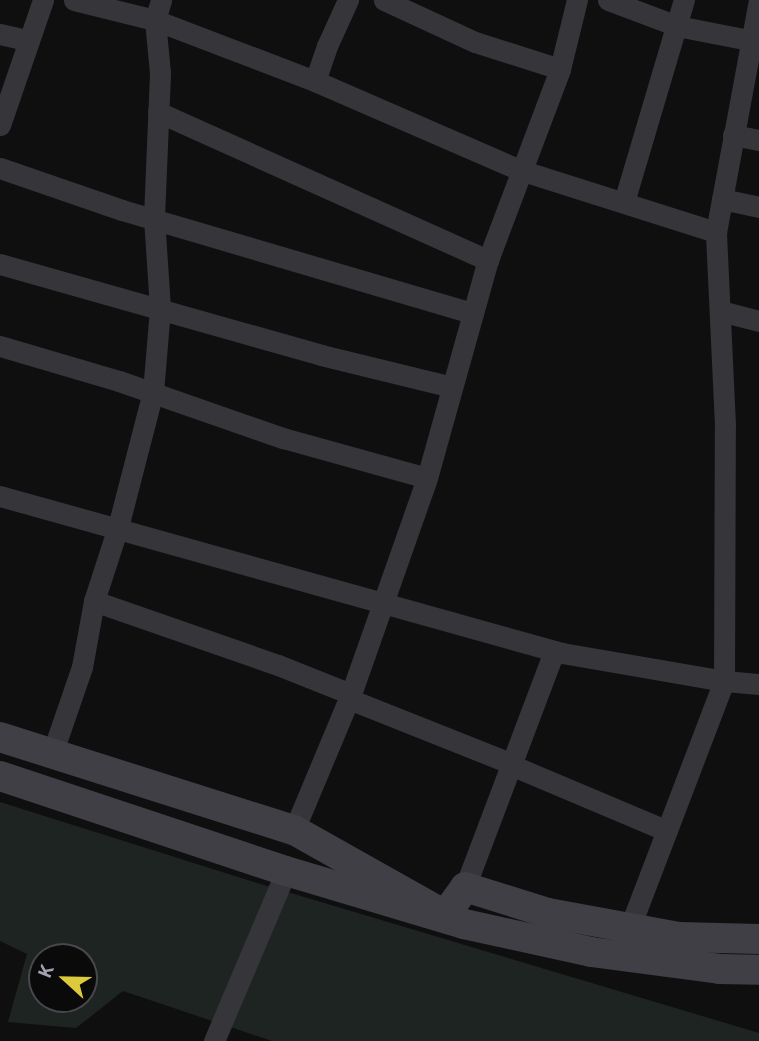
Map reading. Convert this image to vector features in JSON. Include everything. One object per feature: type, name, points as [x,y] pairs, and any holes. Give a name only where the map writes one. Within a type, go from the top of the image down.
[{"type":"main road","points":[[0,737],[294,830],[445,915],[466,887],[548,913],[679,937],[759,939]]},
{"type":"main road","points":[[0,776],[286,871],[464,924],[578,949],[720,969],[759,970]]},
{"type":"street","points":[[0,125],[27,40],[43,0]]},
{"type":"street","points":[[74,0],[158,10],[520,170],[716,232]]},
{"type":"street","points":[[315,81],[348,0]]},
{"type":"street","points":[[384,0],[474,42],[560,69]]},
{"type":"street","points":[[294,830],[350,696],[427,478],[488,260],[560,69],[577,0]]},
{"type":"street","points":[[608,0],[677,26],[755,41]]},
{"type":"street","points":[[624,202],[684,0]]},
{"type":"street","points":[[630,927],[724,681],[725,425],[716,232],[733,135],[755,41],[759,0]]},
{"type":"street","points":[[52,754],[82,667],[94,601],[118,527],[153,393],[160,308],[154,217],[160,74],[158,10]]},
{"type":"street","points":[[0,34],[27,40]]},
{"type":"street","points":[[158,112],[488,260]]},
{"type":"street","points":[[733,135],[759,140]]},
{"type":"street","points":[[0,168],[122,210],[154,217],[473,313]]},
{"type":"street","points":[[722,199],[759,207]]},
{"type":"street","points":[[0,264],[321,355],[452,387]]},
{"type":"street","points":[[720,311],[759,321]]},
{"type":"street","points":[[0,346],[153,393],[283,438],[427,478]]},
{"type":"street","points":[[0,496],[554,651],[724,681],[759,684]]},
{"type":"street","points":[[94,601],[278,665],[667,831]]},
{"type":"street","points":[[466,887],[554,651]]},
{"type":"street","points":[[214,1041],[286,871]]},
{"type":"shaded area","points":[[0,802],[254,882],[759,1033],[759,1041],[272,1041],[123,991],[98,1011],[98,943],[28,943],[28,1013],[95,1013],[76,1028],[8,1022],[27,954],[0,941]]}]
